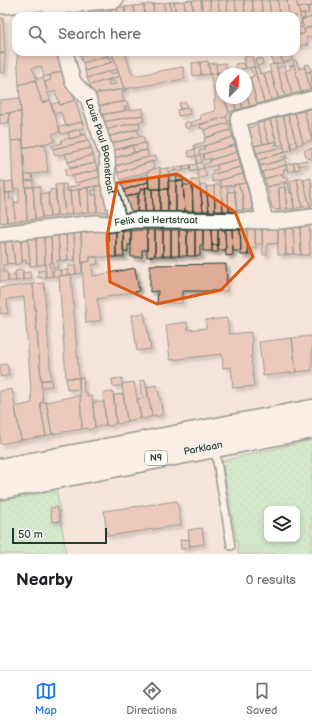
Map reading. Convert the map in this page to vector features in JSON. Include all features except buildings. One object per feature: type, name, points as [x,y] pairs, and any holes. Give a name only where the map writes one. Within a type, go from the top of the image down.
[{"type":"main road","name":"Parklaan","points":[[0,470],[312,411]]},
{"type":"main road","name":"Parklaan","points":[[0,488],[312,428]]},
{"type":"street","points":[[0,6],[28,2],[44,2],[53,11],[115,0]]},
{"type":"street","name":"Louis Paul Boonstraat","points":[[66,56],[73,82],[88,98],[100,134],[106,155],[108,181],[119,223]]},
{"type":"street","points":[[265,220],[238,119],[312,99]]},
{"type":"street","name":"Felix de Hertstraat","points":[[0,234],[94,223],[119,223],[135,220],[281,221],[312,217]]},
{"type":"lane","points":[[215,447],[231,546]]},
{"type":"highlighted area","points":[[177,174],[235,212],[253,257],[221,290],[157,304],[110,282],[107,237],[117,183]]},
{"type":"green space","points":[[312,440],[312,554],[238,554],[222,461]]},
{"type":"green space","points":[[57,491],[66,554],[0,554],[0,501]]}]
